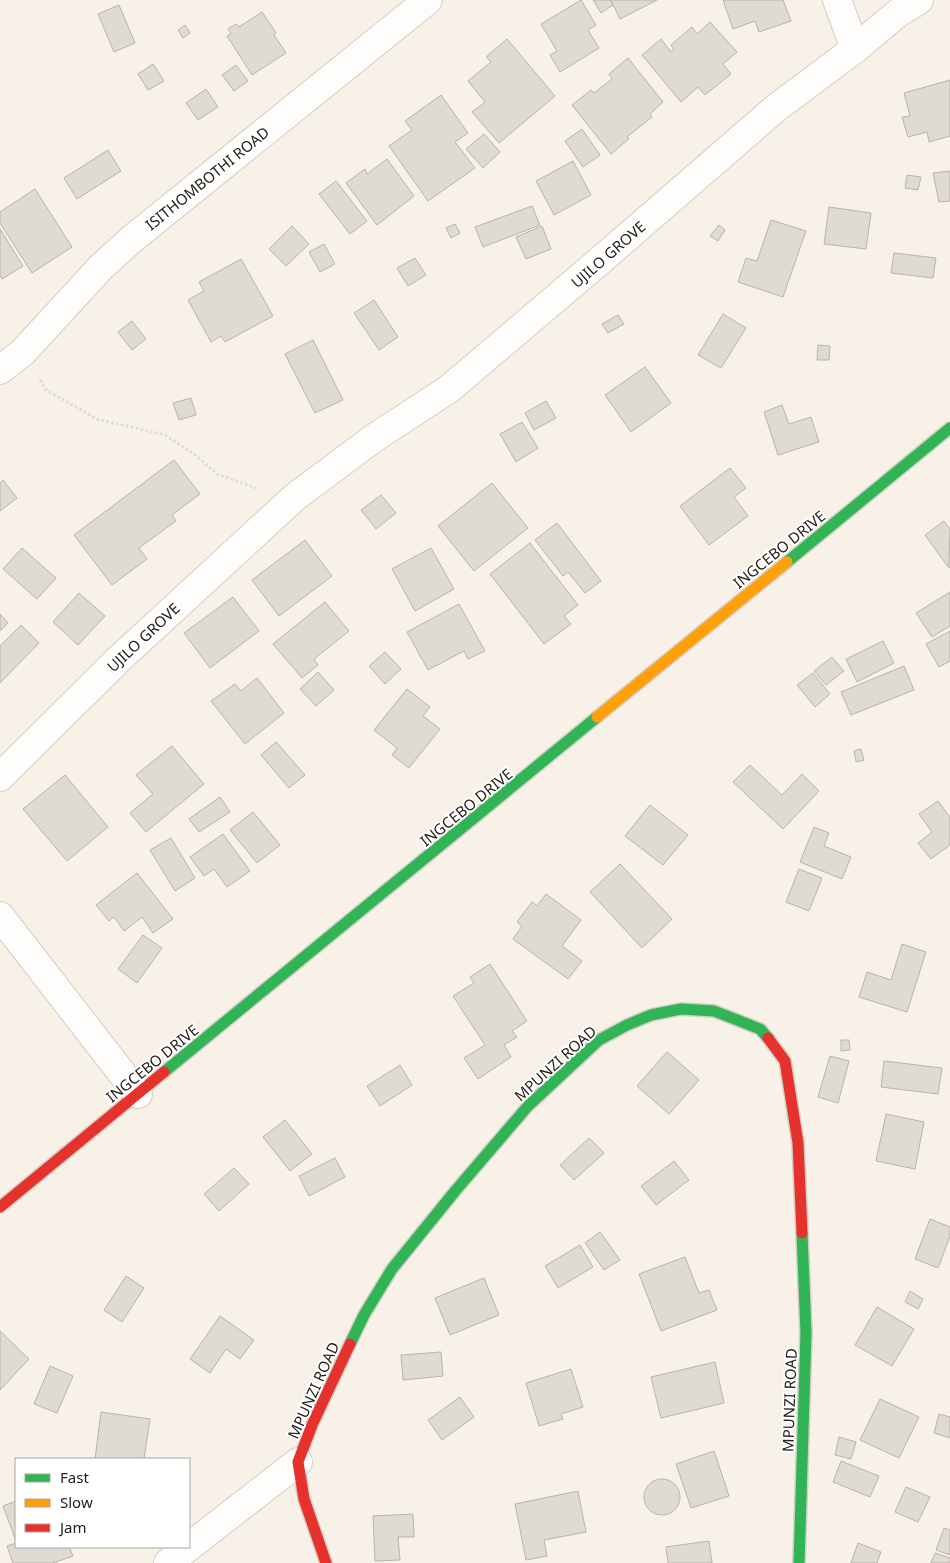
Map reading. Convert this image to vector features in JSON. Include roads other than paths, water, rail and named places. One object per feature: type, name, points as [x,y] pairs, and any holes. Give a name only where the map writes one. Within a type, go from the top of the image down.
[{"type":"street","name":"ISITHOMBOTHI ROAD","points":[[0,370],[23,352],[101,267],[132,238],[428,0]]},
{"type":"street","points":[[837,0],[855,49]]},
{"type":"street","name":"UJILO GROVE","points":[[0,777],[118,659],[290,500],[374,438],[449,389],[602,260],[776,108],[855,49],[898,13],[919,0]]},
{"type":"street","name":"INGCEBO DRIVE","points":[[0,1207],[950,428]]},
{"type":"street","points":[[0,916],[138,1094]]},
{"type":"street","name":"MPUNZI ROAD","points":[[326,1563],[304,1499],[298,1462],[312,1425],[364,1315],[392,1269],[528,1106],[599,1040],[627,1024],[651,1015],[680,1009],[714,1011],[760,1029],[774,1044],[785,1061],[798,1143],[806,1333],[799,1563]]},
{"type":"street","points":[[190,1546],[298,1462]]},
{"type":"street","points":[[168,1563],[187,1548]]}]
